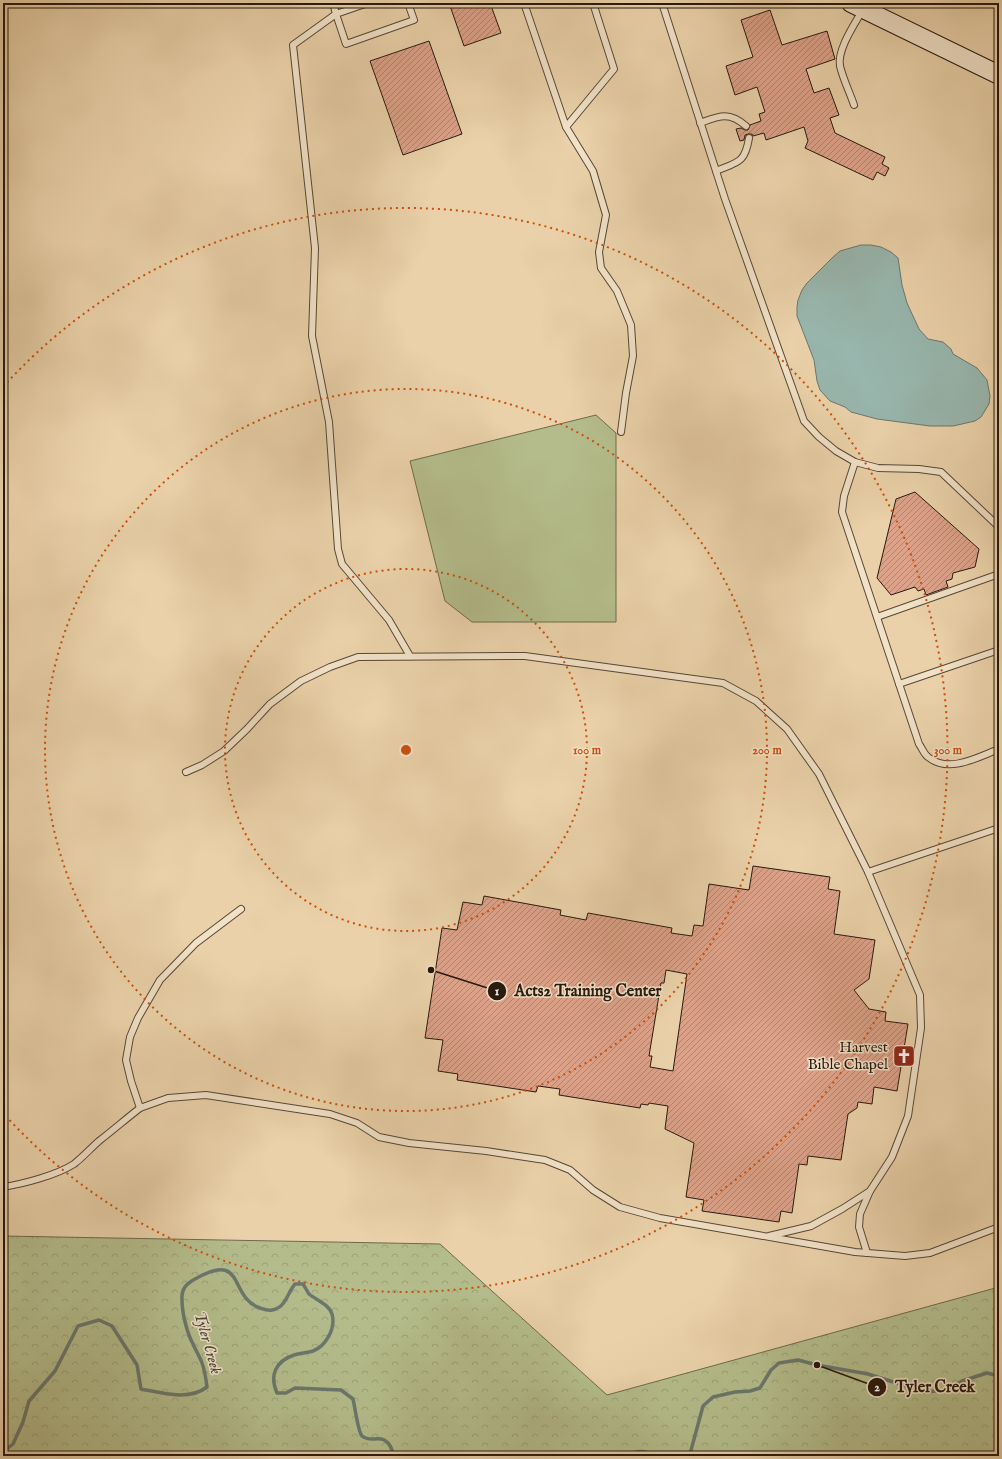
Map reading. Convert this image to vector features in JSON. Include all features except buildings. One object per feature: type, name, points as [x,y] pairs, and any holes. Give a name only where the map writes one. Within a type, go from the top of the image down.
[{"type":"main road","points":[[856,6],[999,75]]},
{"type":"lane","points":[[333,3],[346,44],[414,20],[408,3]]},
{"type":"lane","points":[[368,3],[336,14],[293,45],[315,248],[312,336],[329,422],[338,549],[342,564],[389,620],[410,656]]},
{"type":"lane","points":[[524,3],[566,128],[593,171],[606,215],[599,252],[601,268],[617,291],[631,325],[633,356],[621,432]]},
{"type":"lane","points":[[566,128],[614,69],[593,3]]},
{"type":"lane","points":[[662,3],[716,171],[804,421],[819,437],[836,451],[855,462],[878,468],[919,469],[941,472],[999,527]]},
{"type":"lane","points":[[854,105],[840,65],[840,56],[856,6]]},
{"type":"lane","points":[[700,123],[720,116],[726,116],[736,119],[746,126]]},
{"type":"lane","points":[[716,171],[741,160],[747,150],[749,138]]},
{"type":"lane","points":[[855,462],[844,496],[842,512],[919,744],[928,757],[944,764],[960,764],[999,749]]},
{"type":"lane","points":[[877,617],[999,574]]},
{"type":"lane","points":[[899,684],[999,650]]},
{"type":"lane","points":[[186,772],[202,766],[224,751],[270,704],[301,682],[330,667],[358,657],[525,656],[723,683],[756,701],[787,729],[819,774],[868,872],[920,995],[921,1028],[908,1116],[892,1157],[870,1191],[860,1214],[859,1227],[867,1252]]},
{"type":"lane","points":[[868,872],[999,828]]},
{"type":"lane","points":[[140,1108],[126,1060],[130,1037],[138,1018],[160,980],[196,943],[241,909]]},
{"type":"lane","points":[[3,1187],[36,1180],[72,1165],[86,1155],[140,1108],[168,1098],[206,1096],[330,1114],[357,1123],[379,1137],[410,1143],[486,1151],[545,1160],[570,1170],[593,1190],[620,1207],[660,1218],[765,1237],[905,1256],[930,1253],[999,1227]]},
{"type":"lane","points":[[765,1237],[811,1226],[870,1191]]},
{"type":"green space","points":[[596,415],[616,433],[616,622],[472,622],[445,601],[410,461]]},
{"type":"green space","points":[[3,1236],[440,1244],[607,1395],[999,1287],[999,1456],[3,1456]]},
{"type":"water","points":[[861,245],[881,247],[891,252],[898,258],[902,285],[907,303],[919,329],[928,339],[943,342],[951,349],[953,354],[977,368],[987,380],[990,396],[989,404],[981,417],[975,421],[953,426],[930,426],[877,419],[851,412],[845,407],[830,401],[820,390],[814,360],[797,316],[798,300],[807,283],[840,251]]},
{"type":"waterway","name":"Tyler Creek","points":[[3,1452],[13,1444],[23,1422],[29,1401],[55,1371],[78,1326],[99,1320],[112,1326],[137,1365],[141,1389],[166,1394],[184,1395],[192,1394],[207,1387],[203,1366],[187,1329],[183,1311],[182,1293],[185,1287],[192,1281],[211,1271],[222,1270],[230,1273],[235,1278],[244,1295],[250,1302],[260,1308],[266,1310],[277,1309],[286,1300],[295,1284],[303,1284],[309,1294],[322,1302],[328,1308],[333,1319],[333,1325],[329,1336],[318,1349],[311,1352],[294,1355],[279,1365],[274,1375],[277,1393],[286,1393],[295,1388],[341,1390],[353,1399],[358,1425],[362,1436],[386,1441],[391,1448],[393,1456]]},
{"type":"waterway","name":"Tyler Creek","points":[[688,1456],[690,1454],[703,1406],[713,1397],[760,1388],[771,1370],[779,1363],[798,1360],[868,1374],[925,1392],[948,1390],[962,1381],[987,1373],[999,1376]]},
{"type":"waterway","name":"Tyler Creek","points":[[626,1456],[641,1452],[655,1456]]},
{"type":"place","name":"Acts2 Training Center","points":[[431,970]]},
{"type":"place","name":"Harvest Bible Chapel","points":[[904,1056]]},
{"type":"place","name":"Tyler Creek","points":[[817,1365]]}]
